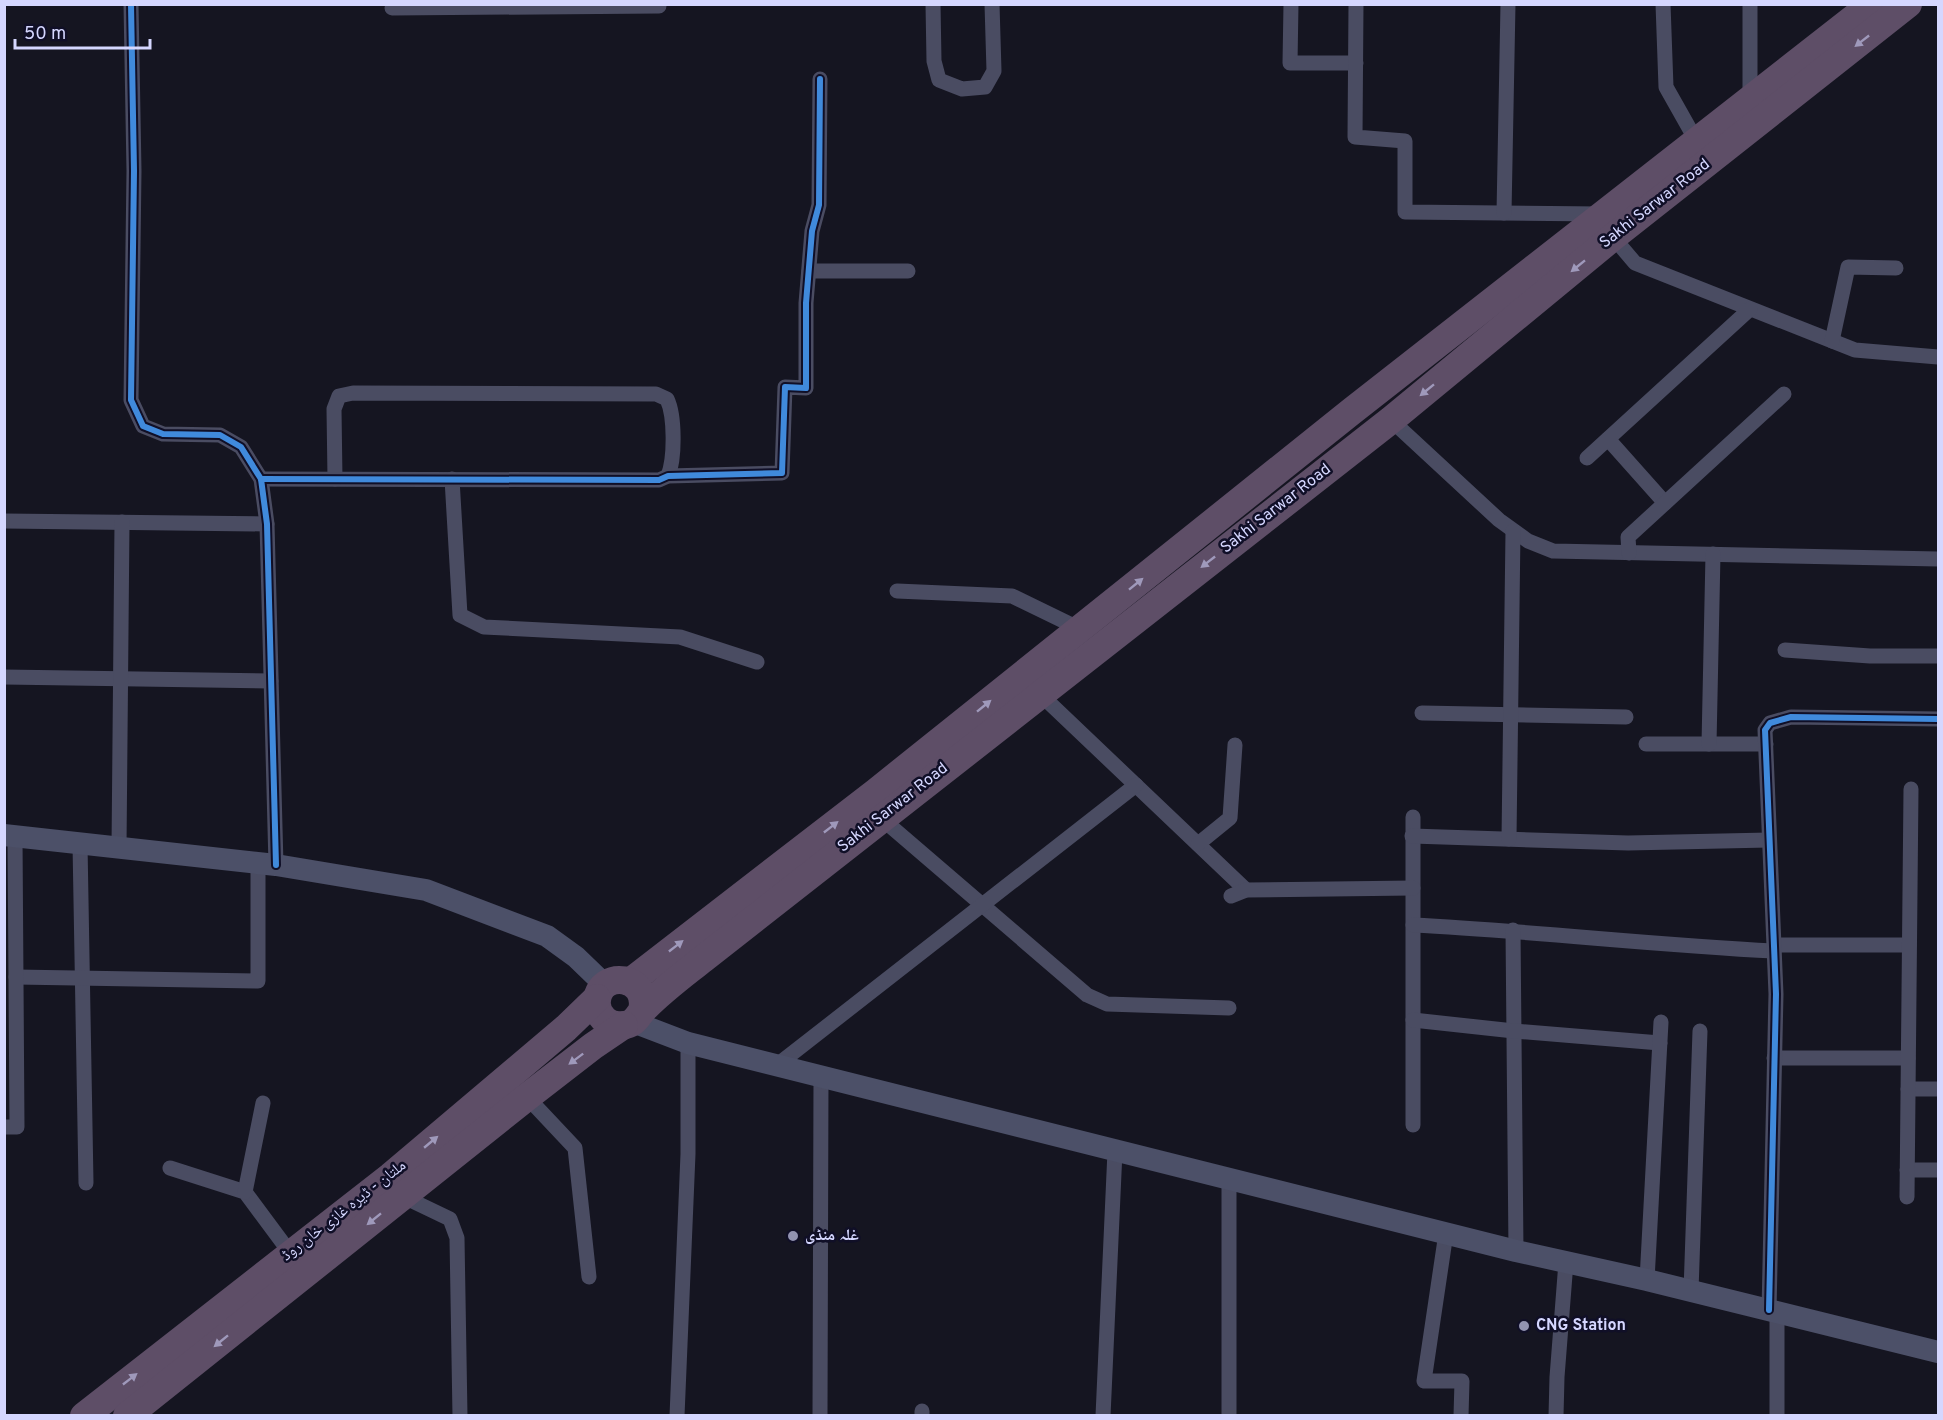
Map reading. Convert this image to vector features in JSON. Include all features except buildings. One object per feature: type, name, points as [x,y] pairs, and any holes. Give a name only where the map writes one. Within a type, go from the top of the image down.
[{"type":"highway","name":"Sakhi Sarwar Road","points":[[633,1020],[687,972],[881,818],[1391,420],[1609,225],[1697,142],[1872,4]]},
{"type":"highway","name":"Sakhi Sarwar Road","points":[[611,988],[876,792],[1352,411],[1908,4]]},
{"type":"highway","points":[[637,987],[642,994],[644,1003],[633,1020],[615,1025],[607,1022],[601,1016],[597,1007],[611,988],[637,987]]},
{"type":"highway","name":"ملتان - ڈیرہ غازی خان روڈ","points":[[84,1416],[391,1176],[611,988]]},
{"type":"highway","name":"ملتان - ڈیرہ غازی خان روڈ","points":[[134,1413],[527,1097],[593,1046],[633,1020]]},
{"type":"main road","points":[[10,836],[267,864],[426,890],[547,936],[576,957],[611,988]]},
{"type":"main road","points":[[633,1020],[688,1043],[776,1066],[1516,1251],[1647,1280],[1938,1353]]},
{"type":"street","points":[[16,977],[258,981],[267,864],[271,681],[267,524],[261,478],[240,447],[220,435],[163,434],[143,426],[131,400],[134,171],[131,4]]},
{"type":"street","points":[[933,4],[934,61],[939,80],[962,89],[984,87],[994,71],[992,4]]},
{"type":"street","points":[[1291,4],[1290,63],[1356,63]]},
{"type":"street","points":[[1356,4],[1354,137],[1405,141],[1406,212],[1504,213],[1609,225],[1635,263],[1855,350],[1938,357]]},
{"type":"street","points":[[1504,213],[1508,4]]},
{"type":"street","points":[[1663,4],[1666,87],[1697,142]]},
{"type":"street","points":[[1750,4],[1750,100]]},
{"type":"street","points":[[392,8],[659,6]]},
{"type":"street","points":[[261,478],[659,480],[668,476],[782,472],[785,387],[806,388],[806,303],[812,231],[819,205],[820,79]]},
{"type":"street","points":[[1832,341],[1848,267],[1896,268]]},
{"type":"street","points":[[809,271],[908,271]]},
{"type":"street","points":[[1587,458],[1750,309]]},
{"type":"street","points":[[335,479],[334,410],[339,396],[353,393],[656,394],[667,399],[672,410],[671,467],[668,476]]},
{"type":"street","points":[[1629,553],[1628,537],[1784,394]]},
{"type":"street","points":[[1391,420],[1499,520],[1528,541],[1553,551],[1938,559]]},
{"type":"street","points":[[1608,439],[1665,503]]},
{"type":"street","points":[[452,479],[460,615],[484,627],[680,637],[757,662]]},
{"type":"street","points":[[4,521],[267,524]]},
{"type":"street","points":[[119,848],[122,522]]},
{"type":"street","points":[[1509,839],[1513,531]]},
{"type":"street","points":[[1709,744],[1713,554]]},
{"type":"street","points":[[897,591],[1012,596],[1080,629]]},
{"type":"street","points":[[1785,650],[1870,656],[1938,656]]},
{"type":"street","points":[[4,677],[271,681]]},
{"type":"street","points":[[1039,693],[1246,890]]},
{"type":"street","points":[[1422,713],[1626,717]]},
{"type":"street","points":[[1777,1416],[1773,1311],[1776,994],[1765,730],[1770,723],[1791,717],[1938,719]]},
{"type":"street","points":[[1646,744],[1766,744]]},
{"type":"street","points":[[1198,844],[1230,818],[1235,745]]},
{"type":"street","points":[[776,1066],[1136,785]]},
{"type":"street","points":[[1907,1197],[1911,789]]},
{"type":"street","points":[[1413,817],[1413,1125]]},
{"type":"street","points":[[881,818],[1087,995],[1107,1004],[1229,1008]]},
{"type":"street","points":[[4,1127],[17,1127],[16,977],[10,836]]},
{"type":"street","points":[[1412,836],[1628,843],[1770,840]]},
{"type":"street","points":[[80,844],[86,1183]]},
{"type":"street","points":[[1231,896],[1246,890],[1413,888]]},
{"type":"street","points":[[1413,925],[1513,930],[1677,946],[1774,948],[1910,945]]},
{"type":"street","points":[[1513,930],[1516,1251]]},
{"type":"street","points":[[1413,1020],[1660,1043]]},
{"type":"street","points":[[1647,1280],[1661,1022]]},
{"type":"street","points":[[1691,1291],[1700,1031]]},
{"type":"street","points":[[677,1416],[688,1154],[688,1043]]},
{"type":"street","points":[[1774,1058],[1908,1058]]},
{"type":"street","points":[[820,1416],[821,1077]]},
{"type":"street","points":[[1908,1089],[1938,1089]]},
{"type":"street","points":[[527,1097],[575,1148],[589,1277]]},
{"type":"street","points":[[245,1192],[263,1102]]},
{"type":"street","points":[[1103,1416],[1115,1150]]},
{"type":"street","points":[[170,1168],[245,1192],[291,1254]]},
{"type":"street","points":[[1907,1170],[1938,1170]]},
{"type":"street","points":[[1229,1179],[1229,1416]]},
{"type":"street","points":[[402,1196],[450,1219],[457,1238],[460,1416]]},
{"type":"street","points":[[1446,1233],[1424,1381],[1462,1381],[1461,1416]]},
{"type":"street","points":[[1556,1416],[1566,1262]]},
{"type":"cycle path","points":[[131,4],[134,171],[131,400],[143,426],[163,434],[220,435],[241,447],[261,479],[267,524],[276,865]]},
{"type":"cycle path","points":[[261,479],[659,480],[668,476],[782,473],[785,387],[806,388],[806,303],[812,231],[819,205],[820,79]]},
{"type":"cycle path","points":[[1769,1310],[1776,994],[1765,730],[1770,723],[1791,717],[1938,719]]},
{"type":"place","name":"غلہ منڈی","points":[[793,1236]]},
{"type":"place","name":"CNG Station","points":[[1524,1326]]}]
